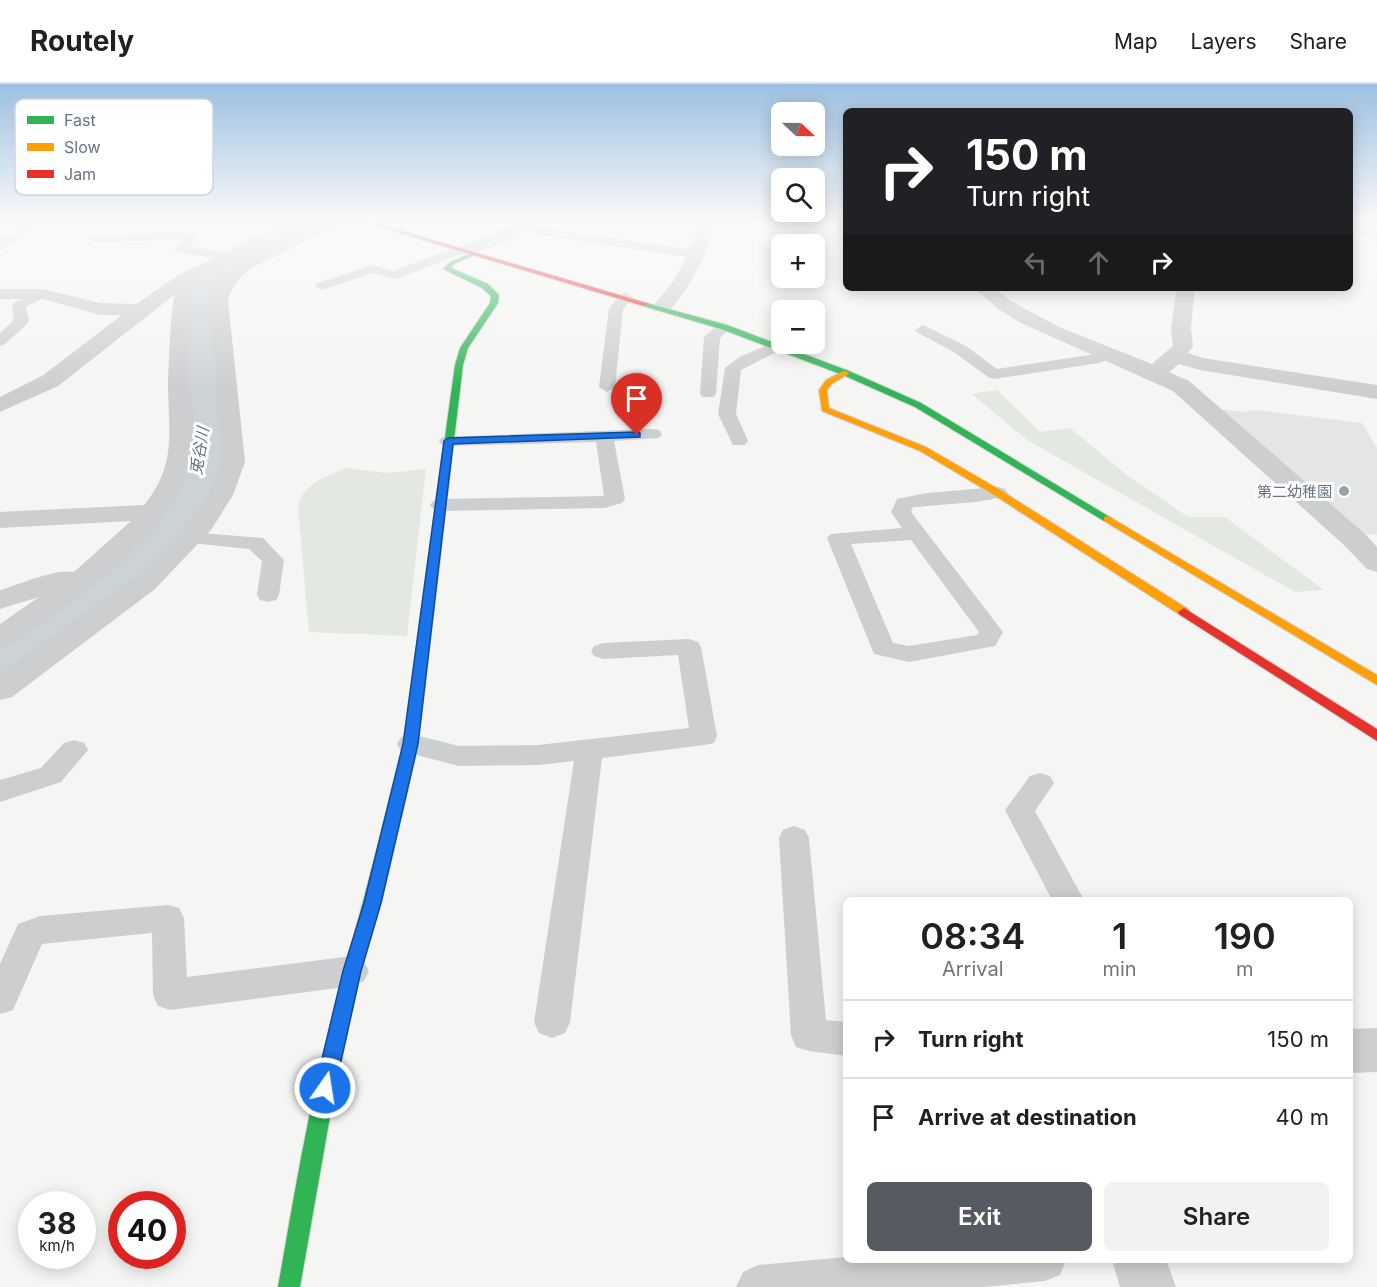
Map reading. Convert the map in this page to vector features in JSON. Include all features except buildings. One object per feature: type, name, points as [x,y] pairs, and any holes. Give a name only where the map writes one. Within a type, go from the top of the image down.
[{"type":"street","points":[[0,405],[50,381],[140,310],[188,277]]},
{"type":"street","points":[[0,689],[145,583],[202,524],[220,495],[233,462],[219,301],[223,287],[232,277]]},
{"type":"street","points":[[289,1287],[325,1088],[352,971],[372,903],[411,744],[459,365],[464,348],[494,303],[495,295],[482,282],[462,277]]},
{"type":"street","points":[[555,277],[661,307],[771,344]]},
{"type":"street","points":[[661,307],[672,298],[684,277]]},
{"type":"street","points":[[0,638],[96,570],[153,512],[175,476],[182,444],[179,385],[185,279]]},
{"type":"street","points":[[986,291],[995,299],[1049,329],[1156,372],[1181,386],[1354,539],[1377,563]]},
{"type":"street","points":[[1156,372],[1176,356],[1183,346],[1181,328],[1186,291]]},
{"type":"street","points":[[0,294],[43,294],[100,309],[140,310]]},
{"type":"street","points":[[797,354],[918,405],[1377,681]]},
{"type":"street","points":[[1176,356],[1200,364],[1377,392]]},
{"type":"street","points":[[846,373],[829,381],[821,390],[820,399],[825,409],[923,449],[999,493],[1377,736]]},
{"type":"street","points":[[0,520],[153,512]]},
{"type":"street","points":[[0,600],[96,570]]},
{"type":"street","points":[[1353,1051],[1377,1050]]},
{"type":"street","points":[[1140,1263],[1148,1287]]},
{"type":"lane","points":[[322,286],[347,277]]},
{"type":"lane","points":[[0,341],[22,321],[20,306],[43,294]]},
{"type":"lane","points":[[607,387],[616,308],[626,297]]},
{"type":"lane","points":[[708,393],[712,337],[724,327]]},
{"type":"lane","points":[[923,330],[960,349],[994,375],[1099,358],[1109,354]]},
{"type":"lane","points":[[739,441],[727,414],[733,368],[771,349]]},
{"type":"lane","points":[[448,441],[653,434]]},
{"type":"lane","points":[[440,505],[604,502],[615,499],[604,436]]},
{"type":"lane","points":[[917,533],[838,538],[883,649],[909,654],[986,641],[991,632],[917,533],[901,512],[904,503],[924,498],[975,498],[999,493]]},
{"type":"lane","points":[[188,538],[255,543],[273,560],[268,596]]},
{"type":"lane","points":[[411,744],[459,756],[538,755],[704,736],[689,647],[603,651]]},
{"type":"lane","points":[[0,791],[51,776],[74,750]]},
{"type":"lane","points":[[552,1022],[589,750]]},
{"type":"lane","points":[[1040,783],[1020,810],[1066,897]]},
{"type":"lane","points":[[794,838],[809,1035],[843,1039]]},
{"type":"lane","points":[[2,999],[30,934],[40,930],[168,918],[170,995],[352,971]]},
{"type":"lane","points":[[758,1287],[803,1285],[1016,1263]]},
{"type":"shaded area","points":[[997,390],[1040,432],[1070,428],[1128,476],[1188,517],[1225,517],[1324,590],[1295,592],[1027,440],[972,394]]},
{"type":"shaded area","name":"第二幼稚園","points":[[1217,409],[1245,412],[1255,410],[1362,423],[1377,448],[1377,535],[1361,534]]},
{"type":"shaded area","points":[[346,468],[388,473],[426,469],[407,636],[309,632],[298,507],[310,486]]},
{"type":"waterway","name":"兎谷川","points":[[0,661],[140,557],[195,483],[204,433],[205,373],[196,319],[198,298],[212,277]]},
{"type":"traffic: fast","points":[[444,481],[459,365],[464,348],[494,303],[495,295],[485,286],[465,277]]},
{"type":"traffic: fast","points":[[646,304],[724,327],[846,373],[918,405],[1108,519]]},
{"type":"traffic: fast","points":[[289,1287],[325,1088],[352,971],[373,903],[400,789]]},
{"type":"traffic: slow","points":[[846,373],[829,382],[823,390],[825,409],[923,449],[998,493],[1184,612]]},
{"type":"traffic: slow","points":[[400,789],[411,744],[444,481]]},
{"type":"traffic: slow","points":[[1108,519],[1377,681]]},
{"type":"traffic: jam","points":[[554,277],[646,304]]},
{"type":"traffic: jam","points":[[1184,612],[1377,736]]},
{"type":"place","name":"第二幼稚園","points":[[1344,491]]},
{"type":"route","points":[[325,1088],[352,971],[372,903],[411,744],[448,441],[637,435]]}]
